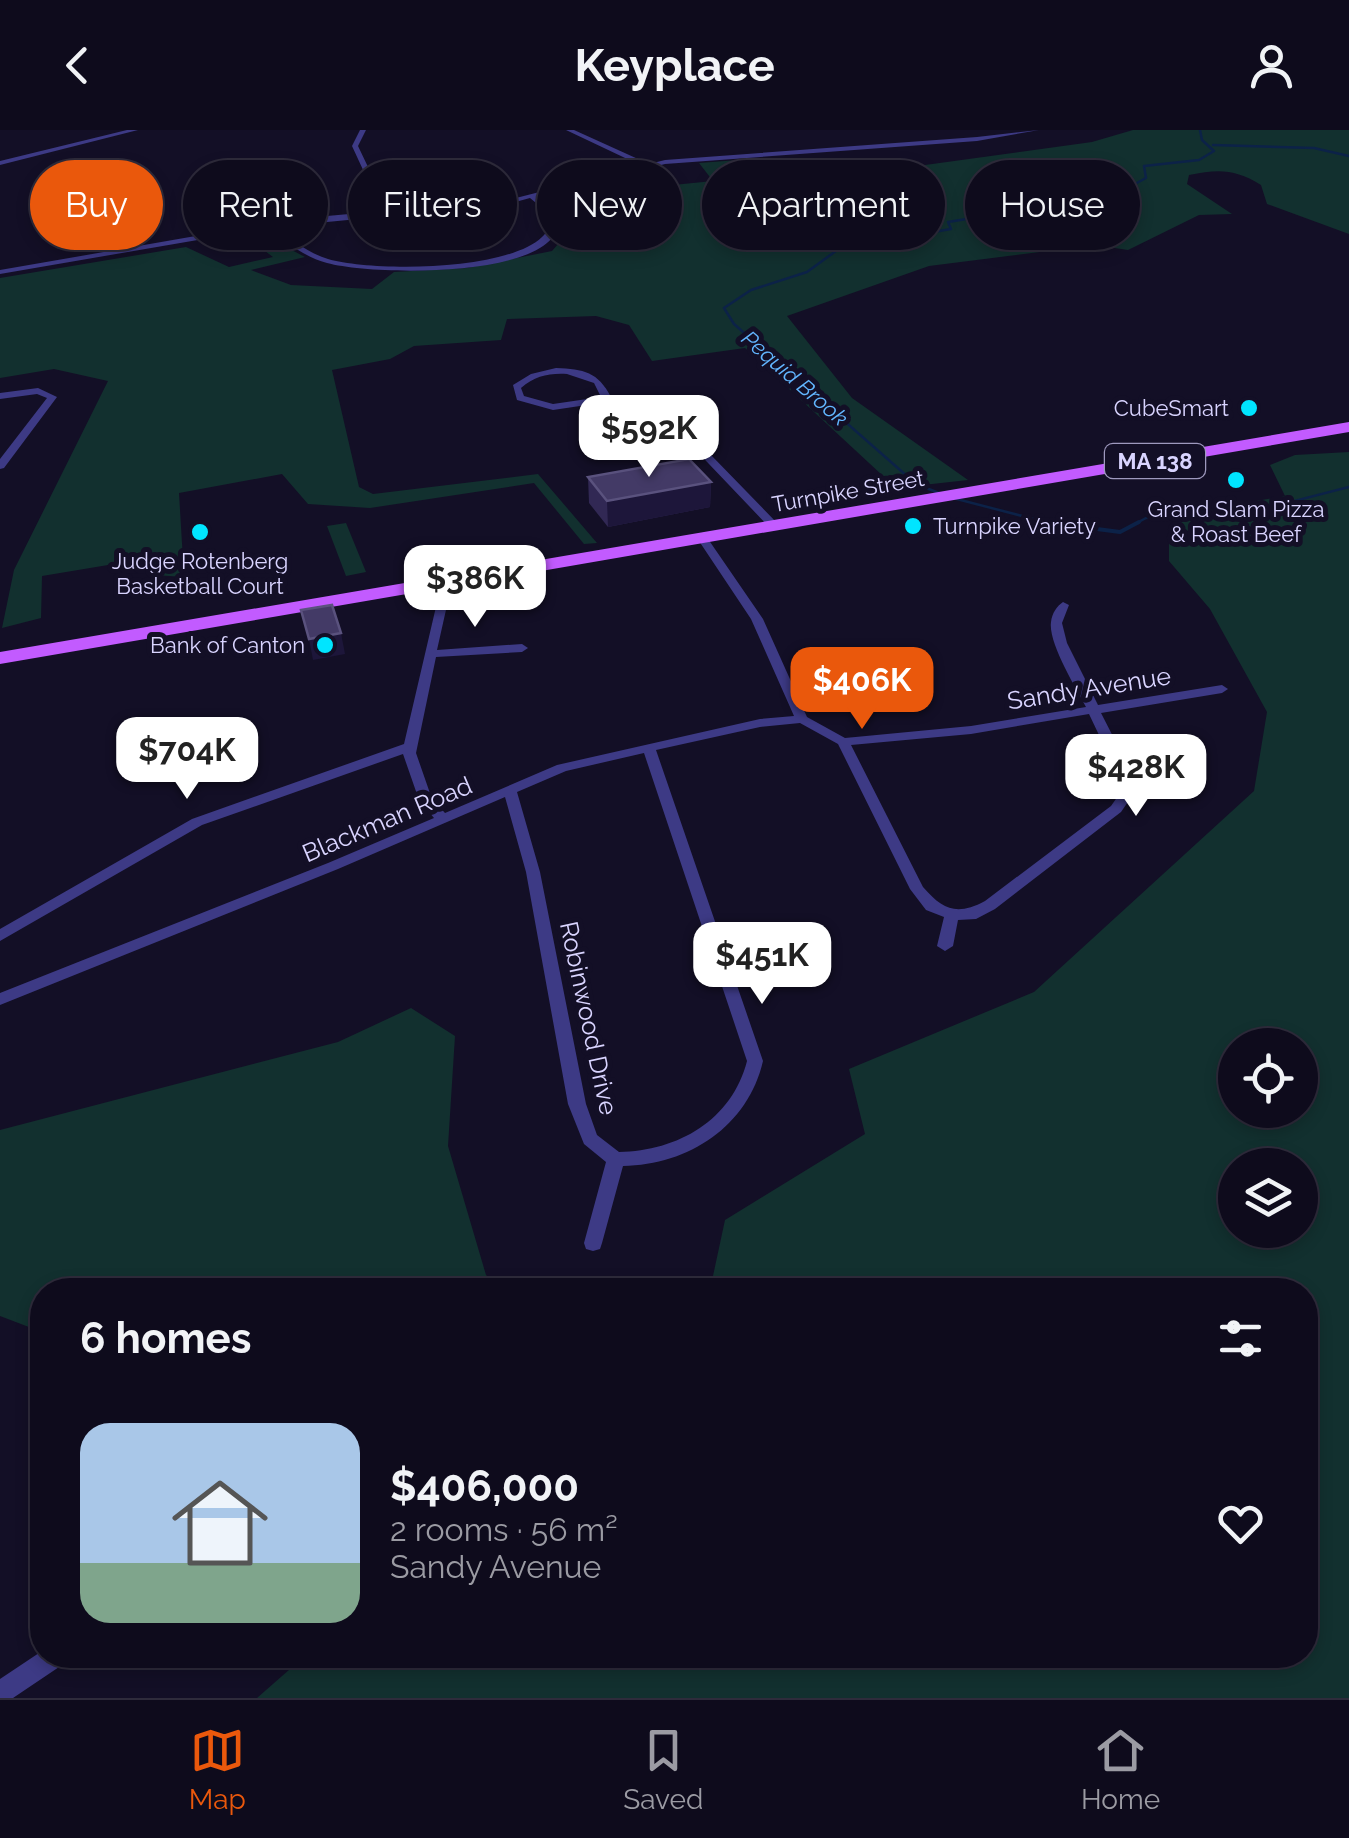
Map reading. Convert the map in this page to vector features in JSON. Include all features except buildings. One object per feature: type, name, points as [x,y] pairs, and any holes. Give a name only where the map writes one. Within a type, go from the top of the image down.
[{"type":"main road","name":"Turnpike Street","points":[[0,658],[1348,428]]},
{"type":"street","points":[[0,163],[136,130]]},
{"type":"street","points":[[362,160],[355,146],[363,130]]},
{"type":"street","points":[[569,130],[635,160]]},
{"type":"street","points":[[682,160],[994,138],[1036,130]]},
{"type":"street","points":[[517,199],[537,196]]},
{"type":"street","points":[[308,250],[324,260],[368,268],[436,269],[502,259],[553,232],[556,216],[532,197]]},
{"type":"street","points":[[0,272],[183,240]]},
{"type":"street","points":[[606,399],[598,381],[574,372],[534,375],[516,387],[520,398],[543,406],[606,399],[648,408],[671,419],[774,526]]},
{"type":"street","points":[[0,396],[38,390],[52,397],[0,466]]},
{"type":"street","points":[[702,538],[757,619],[802,720],[843,742],[916,889],[930,906],[952,915],[971,914],[990,905],[1116,809],[1125,796],[1115,754],[1061,643],[1056,623],[1063,605]]},
{"type":"street","points":[[442,820],[426,800],[409,747],[446,583]]},
{"type":"street","points":[[431,654],[522,648]]},
{"type":"street","name":"Sandy Avenue","points":[[843,742],[971,730],[1222,689]]},
{"type":"street","name":"Blackman Road","points":[[0,999],[562,768],[760,723],[802,720]]},
{"type":"street","points":[[0,936],[196,822],[409,747]]},
{"type":"street","points":[[592,1243],[616,1159],[656,1157],[694,1139],[741,1103],[753,1083],[755,1061],[649,748]]},
{"type":"street","name":"Robinwood Drive","points":[[510,791],[533,872],[577,1104],[590,1139],[616,1159]]},
{"type":"street","points":[[945,946],[952,915]]},
{"type":"street","points":[[0,1693],[38,1668]]},
{"type":"green space","points":[[1133,130],[1349,130],[1349,234],[1267,204],[1261,185],[1218,171],[1189,175],[1187,184],[1232,214],[1199,215],[1140,244],[1140,160],[965,160],[965,250],[1055,250],[929,266],[787,316],[852,398],[968,480],[896,488],[745,348],[652,361],[629,325],[596,316],[507,319],[501,340],[414,346],[390,359],[332,370],[359,487],[373,494],[538,474],[597,543],[584,544],[534,483],[370,508],[308,504],[282,474],[179,493],[184,577],[155,575],[150,558],[42,576],[41,618],[2,628],[14,570],[108,381],[54,369],[0,378],[0,278],[183,248],[229,267],[273,257],[265,251],[292,250],[305,257],[251,270],[291,285],[372,289],[394,272],[467,268],[553,250],[682,250],[682,184],[702,182],[702,250],[945,250],[945,162],[1092,142]]},
{"type":"green space","points":[[1349,452],[1349,1698],[257,1698],[291,1668],[1318,1668],[1318,1278],[713,1278],[725,1220],[865,1134],[849,1069],[1034,992],[1254,791],[1267,712],[1210,609],[1169,561],[1169,530],[1181,514],[1285,496],[1270,465],[1295,455]]},
{"type":"green space","points":[[346,523],[366,572],[346,576],[327,526]]},
{"type":"green space","points":[[411,1008],[455,1036],[448,1146],[489,1278],[30,1278],[30,1327],[0,1316],[0,1130],[338,1042]]},
{"type":"waterway","name":"Pequid Brook","points":[[939,493],[916,484],[734,324],[724,308],[751,290],[807,272],[840,248],[951,229],[948,222],[1023,210],[1121,206],[1137,191],[1135,184],[1146,178],[1144,166],[1199,160],[1214,151],[1202,140],[1200,130]]},
{"type":"waterway","points":[[1213,145],[1314,148],[1349,156]]},
{"type":"waterway","name":"Pequid Brook","points":[[1135,524],[1146,518],[1255,511],[1349,487]]},
{"type":"waterway","name":"Pequid Brook","points":[[949,497],[1048,523]]},
{"type":"waterway","name":"Pequid Brook","points":[[1043,522],[1048,523]]},
{"type":"waterway","name":"Pequid Brook","points":[[1048,523],[1120,532],[1139,522]]},
{"type":"waterway","name":"Pequid Brook","points":[[1048,523],[1053,524]]},
{"type":"place","name":"CubeSmart","points":[[1249,408]]},
{"type":"place","name":"Grand Slam Pizza & Roast Beef","points":[[1236,480]]},
{"type":"place","name":"Turnpike Variety","points":[[913,526]]},
{"type":"place","name":"Judge Rotenberg Basketball Court","points":[[200,532]]},
{"type":"place","name":"Bank of Canton","points":[[325,645]]}]
